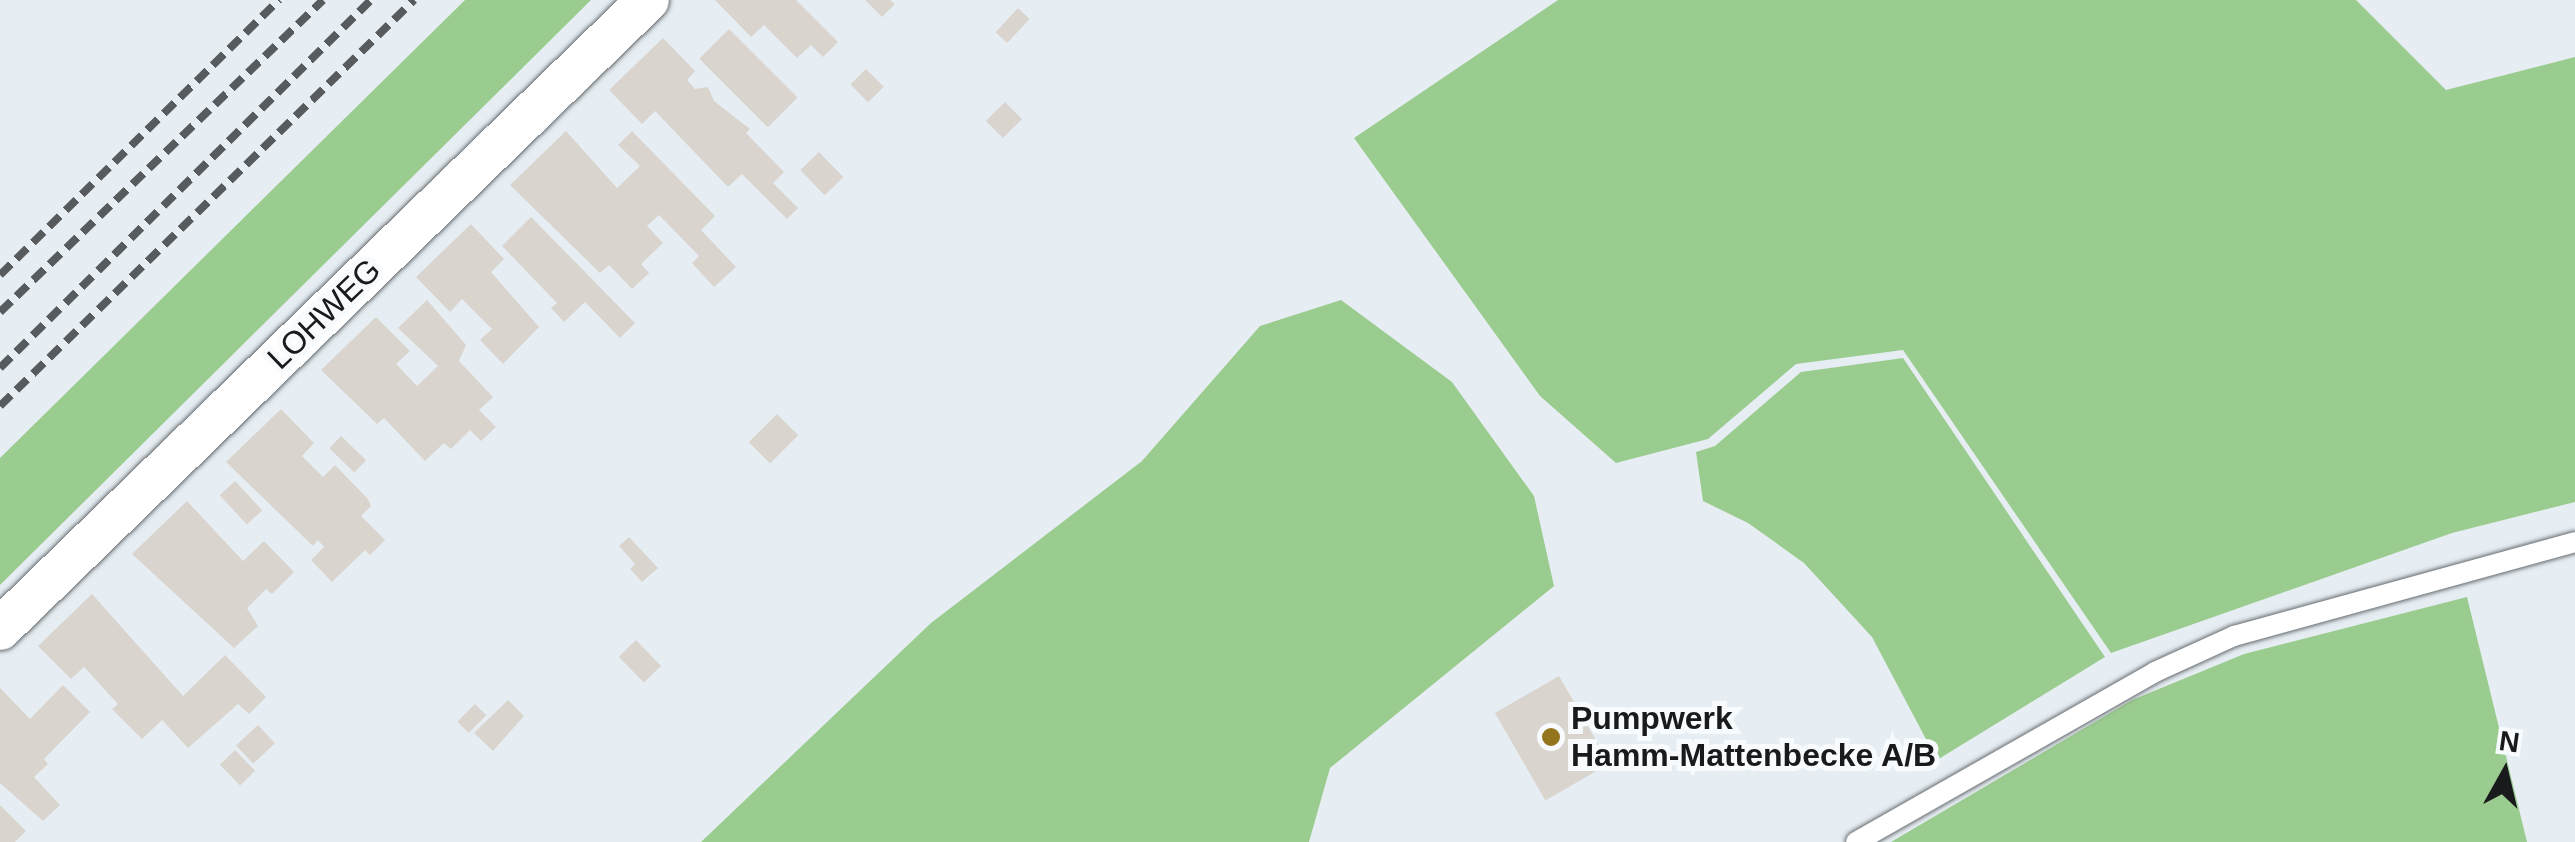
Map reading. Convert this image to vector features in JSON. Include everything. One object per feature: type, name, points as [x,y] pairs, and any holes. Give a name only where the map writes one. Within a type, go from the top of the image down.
[{"type":"street","name":"LOHWEG","points":[[0,629],[648,0]]},
{"type":"lane","points":[[1856,842],[2140,680],[2234,636],[2575,542]]},
{"type":"green space","points":[[465,0],[591,0],[0,585],[0,458]]},
{"type":"green space","points":[[1558,0],[2356,0],[2446,90],[2575,57],[2575,502],[2452,533],[2111,653],[1903,350],[1796,364],[1708,439],[1616,463],[1540,396],[1354,138]]},
{"type":"green space","points":[[1341,300],[1452,382],[1534,496],[1554,586],[1330,768],[1309,842],[701,842],[931,623],[1142,461],[1260,326]]},
{"type":"green space","points":[[1903,358],[2105,657],[1937,760],[1872,637],[1804,563],[1748,523],[1703,501],[1696,452],[1715,446],[1801,372]]},
{"type":"green space","points":[[2467,597],[2527,842],[1891,842],[2132,700],[2244,654]]},
{"type":"building","points":[[715,0],[796,0],[838,42],[823,57],[811,45],[797,58],[764,25],[751,37]]},
{"type":"building","points":[[865,0],[890,0],[895,4],[882,17]]},
{"type":"building","points":[[1018,8],[1030,19],[1007,43],[995,32]]},
{"type":"building","points":[[729,29],[798,98],[768,127],[699,59]]},
{"type":"building","points":[[663,38],[695,71],[687,80],[695,89],[708,87],[714,101],[750,129],[746,133],[784,172],[773,183],[798,208],[787,219],[742,174],[728,187],[655,111],[642,124],[609,90]]},
{"type":"building","points":[[866,69],[884,87],[868,102],[850,85]]},
{"type":"building","points":[[1005,102],[1022,119],[1003,138],[986,121]]},
{"type":"building","points":[[566,131],[617,188],[640,166],[618,145],[632,131],[715,216],[701,230],[736,267],[714,287],[692,263],[699,256],[659,215],[647,226],[663,243],[641,264],[649,273],[632,289],[609,265],[600,273],[510,185]]},
{"type":"building","points":[[819,152],[843,177],[825,195],[800,170]]},
{"type":"building","points":[[531,217],[635,323],[620,338],[585,302],[564,322],[551,308],[557,303],[502,246]]},
{"type":"building","points":[[471,224],[504,259],[491,272],[539,327],[503,364],[480,340],[492,329],[462,299],[450,312],[416,277]]},
{"type":"building","points":[[427,300],[466,345],[459,361],[493,397],[479,410],[496,427],[481,441],[470,430],[451,449],[444,443],[425,461],[384,418],[377,424],[321,370],[376,317],[410,351],[396,364],[417,386],[438,366],[398,328]]},
{"type":"building","points":[[281,409],[314,443],[302,456],[323,477],[335,465],[368,499],[371,506],[361,516],[385,540],[370,555],[365,550],[332,582],[311,560],[324,547],[318,540],[313,546],[226,462]]},
{"type":"building","points":[[777,414],[798,435],[770,463],[749,442]]},
{"type":"building","points":[[341,436],[366,460],[354,473],[329,448]]},
{"type":"building","points":[[235,481],[262,510],[247,525],[220,495]]},
{"type":"building","points":[[187,501],[243,561],[264,541],[294,572],[272,594],[266,589],[247,608],[258,626],[234,648],[132,554]]},
{"type":"building","points":[[629,537],[658,568],[642,582],[630,569],[635,564],[619,546]]},
{"type":"building","points":[[92,594],[183,696],[225,655],[266,697],[249,714],[238,704],[188,748],[162,720],[142,739],[112,709],[118,704],[84,667],[71,679],[38,646]]},
{"type":"building","points":[[636,640],[661,666],[644,683],[619,657]]},
{"type":"building","name":"Pumpwerk Hamm-Mattenbecke A/B","points":[[1559,676],[1610,763],[1545,800],[1495,713]]},
{"type":"building","points":[[63,685],[90,712],[44,759],[48,764],[34,777],[60,805],[43,821],[0,783],[0,688],[30,719]]},
{"type":"building","points":[[508,700],[524,716],[493,751],[474,733]]},
{"type":"building","points":[[475,704],[486,715],[469,733],[457,722]]},
{"type":"building","points":[[258,725],[275,743],[253,764],[236,745]]},
{"type":"building","points":[[235,750],[255,771],[240,785],[220,765]]},
{"type":"building","points":[[0,805],[26,831],[15,842],[0,842]]},
{"type":"railway","points":[[0,275],[279,0]]},
{"type":"railway","points":[[0,312],[323,0]]},
{"type":"railway","points":[[0,368],[371,0]]},
{"type":"railway","points":[[0,406],[414,0]]},
{"type":"place","name":"Pumpwerk Hamm-Mattenbecke A/B","points":[[1551,737]]}]
